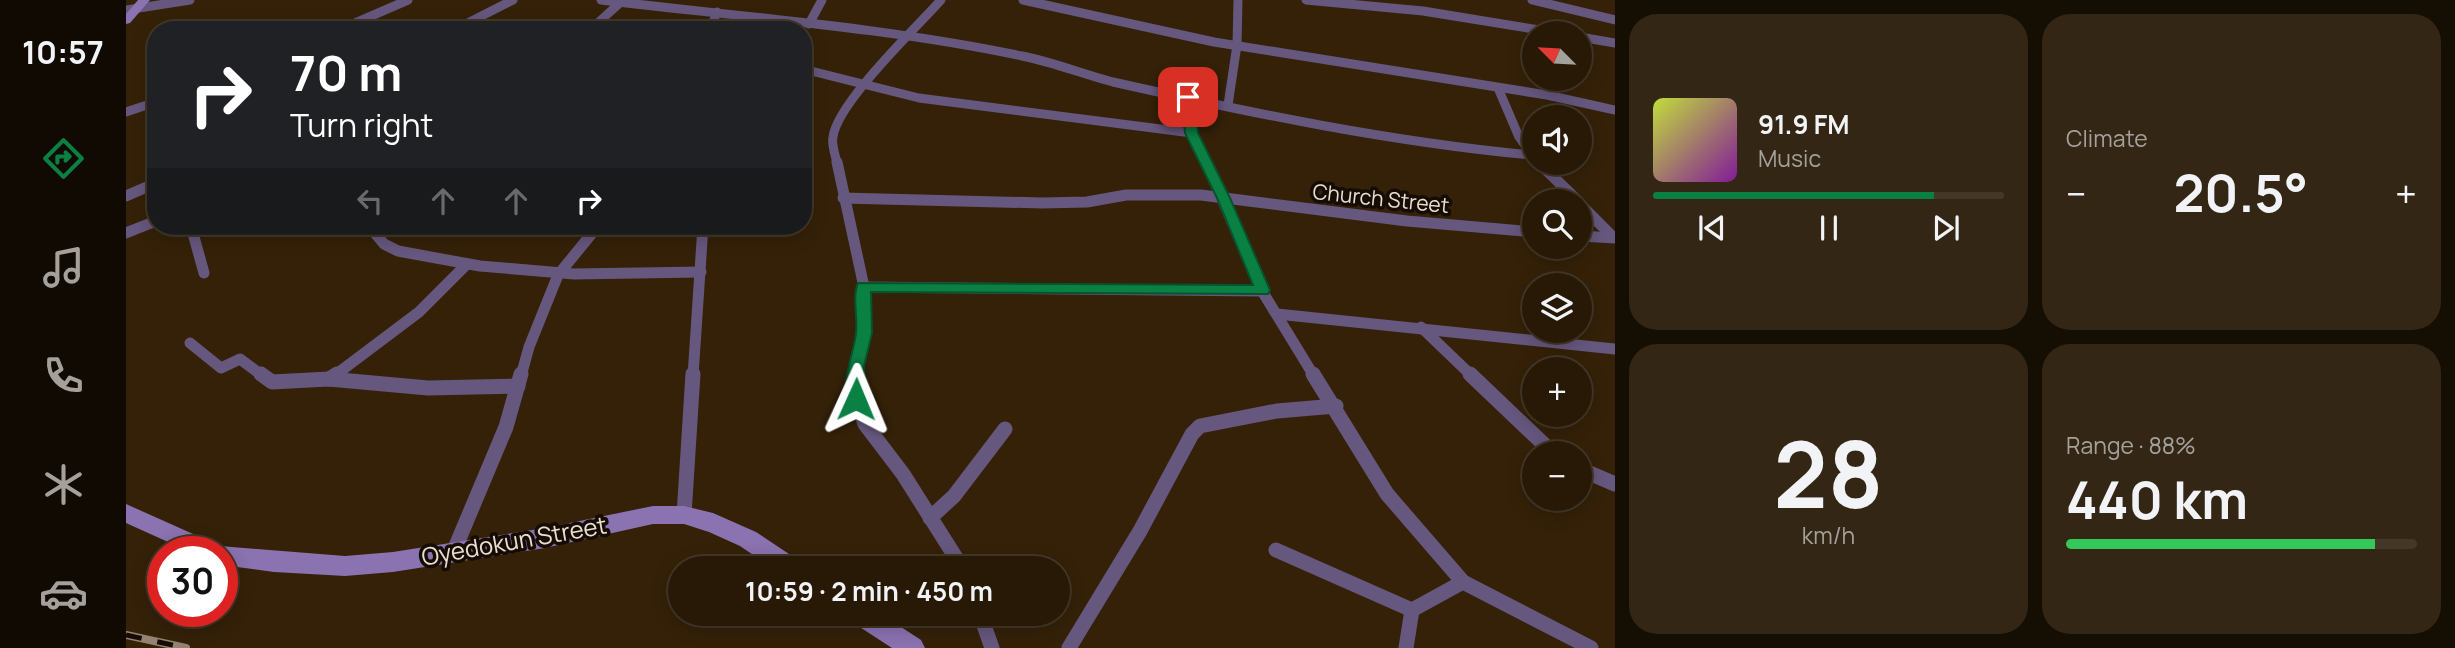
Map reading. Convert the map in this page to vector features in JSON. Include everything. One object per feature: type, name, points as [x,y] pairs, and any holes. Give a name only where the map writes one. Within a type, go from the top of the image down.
[{"type":"street","points":[[126,21],[130,9],[144,0]]},
{"type":"street","points":[[130,9],[190,0]]},
{"type":"street","points":[[360,21],[408,0]]},
{"type":"street","points":[[472,21],[513,0]]},
{"type":"street","points":[[601,0],[665,3],[786,21]]},
{"type":"street","points":[[811,21],[822,0]]},
{"type":"street","points":[[941,0],[867,84],[832,132],[842,198],[864,287],[864,333],[856,366],[856,399],[865,424],[903,474],[955,556]]},
{"type":"street","points":[[1023,0],[1237,45],[1612,109],[1615,118]]},
{"type":"street","points":[[1228,105],[1237,45],[1238,0]]},
{"type":"street","points":[[1306,0],[1423,11],[1522,27]]},
{"type":"street","points":[[1532,0],[1615,20]]},
{"type":"street","points":[[600,21],[621,2]]},
{"type":"street","points":[[714,21],[717,12]]},
{"type":"street","points":[[812,24],[1023,56],[1111,81],[1281,117],[1522,157]]},
{"type":"street","points":[[1592,39],[1615,43]]},
{"type":"street","points":[[812,71],[919,98],[968,106],[1192,133]]},
{"type":"street","points":[[1498,88],[1522,141]]},
{"type":"street","points":[[1188,97],[1192,133],[1262,290],[1336,406],[1387,494],[1463,582],[1591,648]]},
{"type":"street","points":[[126,112],[147,105]]},
{"type":"street","points":[[1551,175],[1565,189]]},
{"type":"street","points":[[126,196],[147,187]]},
{"type":"street","name":"Church Street","points":[[842,198],[1042,203],[1087,202],[1126,195],[1165,194],[1522,231]]},
{"type":"street","points":[[1592,216],[1614,238]]},
{"type":"street","points":[[126,233],[147,225]]},
{"type":"street","points":[[193,235],[204,273]]},
{"type":"street","points":[[376,235],[393,249],[467,264],[558,275],[640,276],[701,272]]},
{"type":"street","points":[[453,553],[506,427],[529,346],[558,275],[591,235]]},
{"type":"street","points":[[684,515],[703,235]]},
{"type":"street","points":[[1592,237],[1614,238]]},
{"type":"street","points":[[329,379],[390,337],[437,299],[467,264]]},
{"type":"street","points":[[864,287],[1262,290]]},
{"type":"street","points":[[1277,314],[1615,349]]},
{"type":"street","points":[[1421,327],[1540,441]]},
{"type":"street","points":[[190,343],[221,368],[240,359],[272,382],[329,379],[428,388],[518,386]]},
{"type":"street","points":[[1069,648],[1140,531],[1192,434],[1200,426],[1277,411],[1336,406]]},
{"type":"street","points":[[930,518],[954,496],[985,459],[1004,429]]},
{"type":"street","points":[[1592,474],[1615,484]]},
{"type":"street","points":[[126,513],[177,536]]},
{"type":"street","name":"Oyedokun Street","points":[[238,557],[345,566],[545,538],[641,517],[684,515],[713,523],[748,539],[774,556]]},
{"type":"street","points":[[1276,550],[1412,610]]},
{"type":"street","points":[[1412,610],[1463,582]]},
{"type":"street","points":[[1406,648],[1412,610]]},
{"type":"street","points":[[879,626],[913,648]]},
{"type":"street","points":[[984,626],[992,648]]},
{"type":"railway","points":[[126,635],[186,648]]},
{"type":"route","points":[[856,399],[856,366],[864,333],[864,287],[1262,290],[1223,198],[1200,154],[1192,133],[1188,97]]}]
